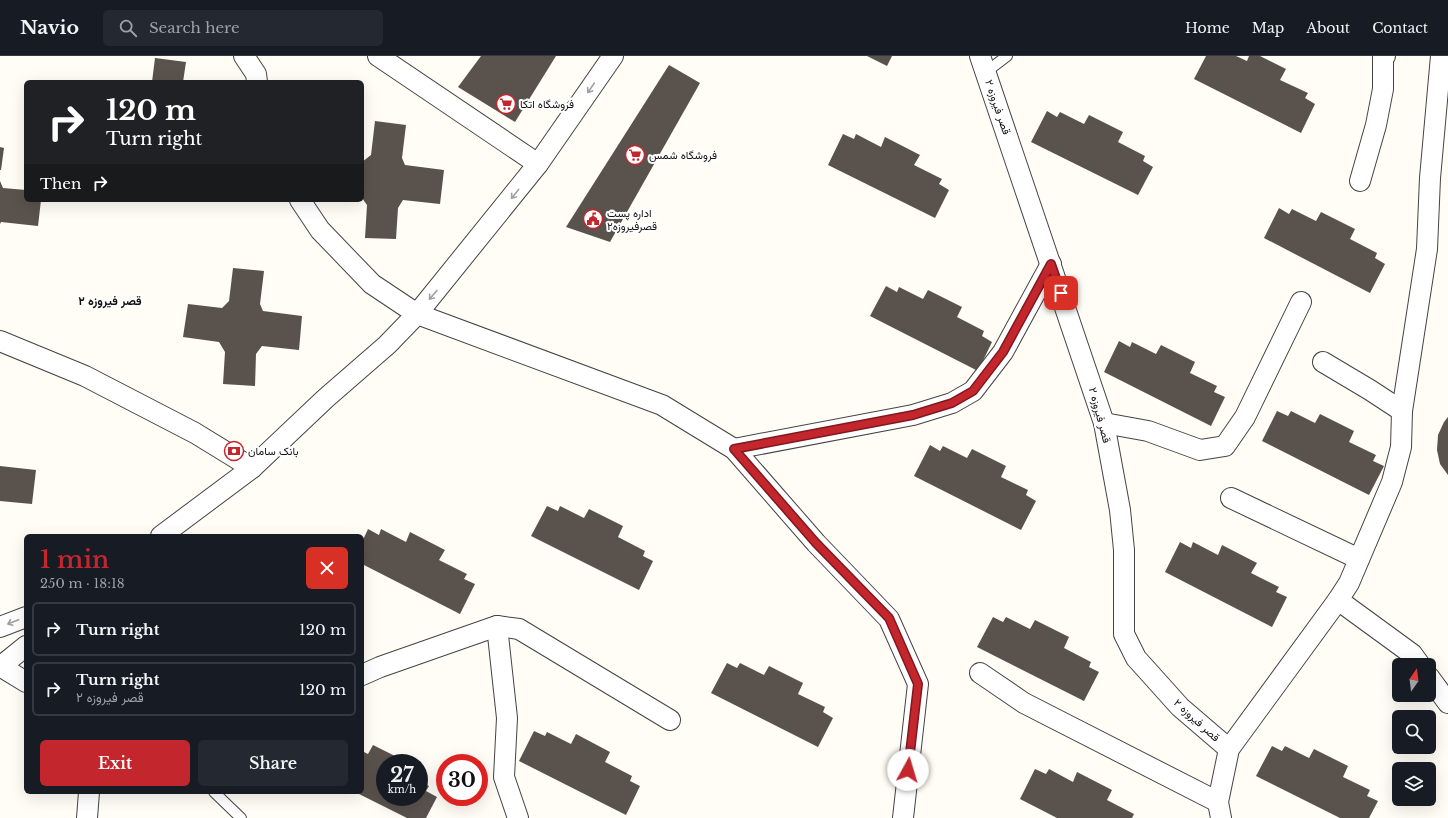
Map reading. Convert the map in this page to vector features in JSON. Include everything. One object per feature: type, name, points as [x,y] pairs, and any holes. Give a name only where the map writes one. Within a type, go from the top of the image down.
[{"type":"street","points":[[244,56],[256,74],[257,80]]},
{"type":"street","points":[[378,56],[538,164]]},
{"type":"street","points":[[164,534],[252,468],[326,398],[387,344],[417,314],[538,164],[613,56]]},
{"type":"street","points":[[980,672],[1024,703],[1220,810],[1229,749],[1349,583],[1392,482],[1401,447],[1402,411],[1427,249],[1430,178],[1441,56]]},
{"type":"street","points":[[1360,181],[1376,125],[1383,89],[1382,57]]},
{"type":"street","name":"قصر فیروزه ۲","points":[[983,64],[1104,423],[1120,510],[1124,550],[1124,634],[1136,658],[1180,707],[1229,749]]},
{"type":"street","points":[[301,202],[320,230],[372,284],[417,314],[662,406],[734,449],[816,543],[889,618],[918,684],[903,818]]},
{"type":"street","points":[[734,449],[913,415],[952,403],[973,391],[1003,352],[1051,264]]},
{"type":"street","points":[[1104,423],[1148,432],[1200,450],[1225,446],[1245,417],[1301,302]]},
{"type":"street","points":[[0,341],[84,376],[195,433],[252,468]]},
{"type":"street","points":[[1323,362],[1402,411]]},
{"type":"street","points":[[1231,498],[1359,559]]},
{"type":"street","points":[[1338,600],[1412,654],[1415,658]]},
{"type":"street","points":[[0,627],[24,618]]},
{"type":"street","points":[[364,674],[380,667],[496,626],[519,629],[670,720]]},
{"type":"street","points":[[496,626],[507,718],[504,777],[518,818]]},
{"type":"street","points":[[24,648],[0,666],[24,681]]},
{"type":"street","points":[[1436,687],[1448,703]]},
{"type":"street","points":[[87,818],[89,794]]},
{"type":"lane","points":[[983,64],[1007,56]]},
{"type":"lane","points":[[216,794],[241,818]]},
{"type":"building","name":"فروشگاه اتکا","points":[[481,56],[556,56],[515,122],[458,87]]},
{"type":"building","points":[[867,56],[892,56],[887,66]]},
{"type":"building","points":[[1206,56],[1236,56],[1247,61],[1249,56],[1260,56],[1286,69],[1280,80],[1308,93],[1305,98],[1315,104],[1301,133],[1194,79]]},
{"type":"building","points":[[155,58],[186,62],[183,80],[152,80]]},
{"type":"building","name":"فروشگاه شمس","points":[[669,65],[700,83],[610,242],[566,227]]},
{"type":"building","points":[[1047,111],[1057,117],[1060,112],[1084,124],[1089,115],[1123,132],[1118,142],[1145,156],[1143,161],[1153,167],[1138,195],[1031,142]]},
{"type":"building","points":[[375,121],[406,125],[402,158],[405,165],[444,170],[440,204],[403,200],[398,208],[396,239],[365,238],[367,205],[364,201],[364,160],[371,155]]},
{"type":"building","points":[[843,134],[854,139],[856,134],[881,147],[885,137],[920,155],[914,165],[942,179],[939,184],[949,190],[935,218],[828,165]]},
{"type":"building","points":[[0,147],[4,148],[1,170],[0,170]]},
{"type":"building","points":[[0,181],[3,188],[24,190],[24,202],[41,202],[38,226],[1,222],[0,224]]},
{"type":"building","points":[[1279,208],[1289,214],[1292,209],[1316,221],[1321,212],[1355,229],[1350,239],[1377,253],[1375,258],[1385,264],[1370,293],[1264,238]]},
{"type":"building","points":[[233,268],[264,271],[260,304],[263,311],[302,316],[299,350],[262,346],[256,354],[255,386],[223,384],[225,352],[219,342],[183,337],[188,304],[222,308],[229,301]]},
{"type":"building","points":[[886,286],[897,292],[899,287],[923,299],[928,290],[962,307],[957,317],[984,331],[982,336],[992,342],[978,371],[870,316]]},
{"type":"building","points":[[1119,341],[1130,347],[1132,342],[1156,354],[1161,345],[1195,362],[1190,373],[1217,386],[1214,392],[1225,397],[1211,426],[1104,372]]},
{"type":"building","points":[[1277,411],[1288,416],[1291,411],[1315,423],[1320,414],[1354,431],[1349,442],[1376,455],[1373,461],[1384,466],[1369,495],[1262,441]]},
{"type":"building","points":[[1448,417],[1448,475],[1440,464],[1437,450],[1438,435]]},
{"type":"building","points":[[930,445],[940,451],[943,446],[967,458],[972,449],[1006,466],[1001,477],[1028,490],[1026,495],[1036,501],[1021,530],[914,476]]},
{"type":"building","points":[[0,466],[36,470],[32,504],[0,501]]},
{"type":"building","points":[[547,506],[558,511],[560,506],[584,518],[589,509],[623,526],[618,537],[645,551],[643,556],[653,561],[639,590],[531,536]]},
{"type":"building","points":[[368,529],[379,535],[381,529],[406,542],[410,532],[445,550],[439,560],[467,574],[464,579],[475,584],[460,614],[364,565],[364,538]]},
{"type":"building","points":[[1180,542],[1191,548],[1193,542],[1218,555],[1222,545],[1257,563],[1251,573],[1279,587],[1276,592],[1287,597],[1272,627],[1165,572]]},
{"type":"building","points":[[993,617],[1003,622],[1006,617],[1030,629],[1035,620],[1069,637],[1064,648],[1091,662],[1089,667],[1099,672],[1084,701],[977,647]]},
{"type":"building","points":[[727,663],[737,668],[740,663],[764,675],[769,666],[803,683],[798,694],[825,707],[823,712],[833,718],[818,747],[711,693]]},
{"type":"building","points":[[534,731],[545,736],[547,732],[571,744],[576,734],[610,752],[605,762],[632,776],[630,781],[640,786],[626,815],[519,761]]},
{"type":"building","points":[[373,745],[391,754],[376,754],[376,802],[359,794],[364,794],[364,752],[368,754]]},
{"type":"building","points":[[1272,746],[1282,751],[1285,746],[1309,758],[1314,749],[1348,766],[1343,777],[1370,790],[1367,796],[1378,801],[1369,818],[1340,818],[1256,776]]},
{"type":"building","points":[[1035,769],[1046,774],[1049,769],[1073,782],[1077,772],[1112,790],[1107,800],[1134,814],[1132,818],[1057,818],[1020,799]]},
{"type":"building","points":[[428,792],[436,796],[426,818],[407,818],[383,806],[428,806]]},
{"type":"place","name":"فروشگاه اتکا","points":[[506,104]]},
{"type":"place","name":"فروشگاه شمس","points":[[635,155]]},
{"type":"place","name":"اداره پست قصرفیروزه۲","points":[[593,219]]},
{"type":"place","name":"بانک سامان","points":[[234,451]]},
{"type":"district","name":"قصر فیروزه ۲","points":[[110,300]]},
{"type":"route","points":[[908,770],[918,684],[889,618],[816,543],[734,449],[913,415],[952,403],[973,391],[1003,352],[1051,264],[1061,293]]}]
